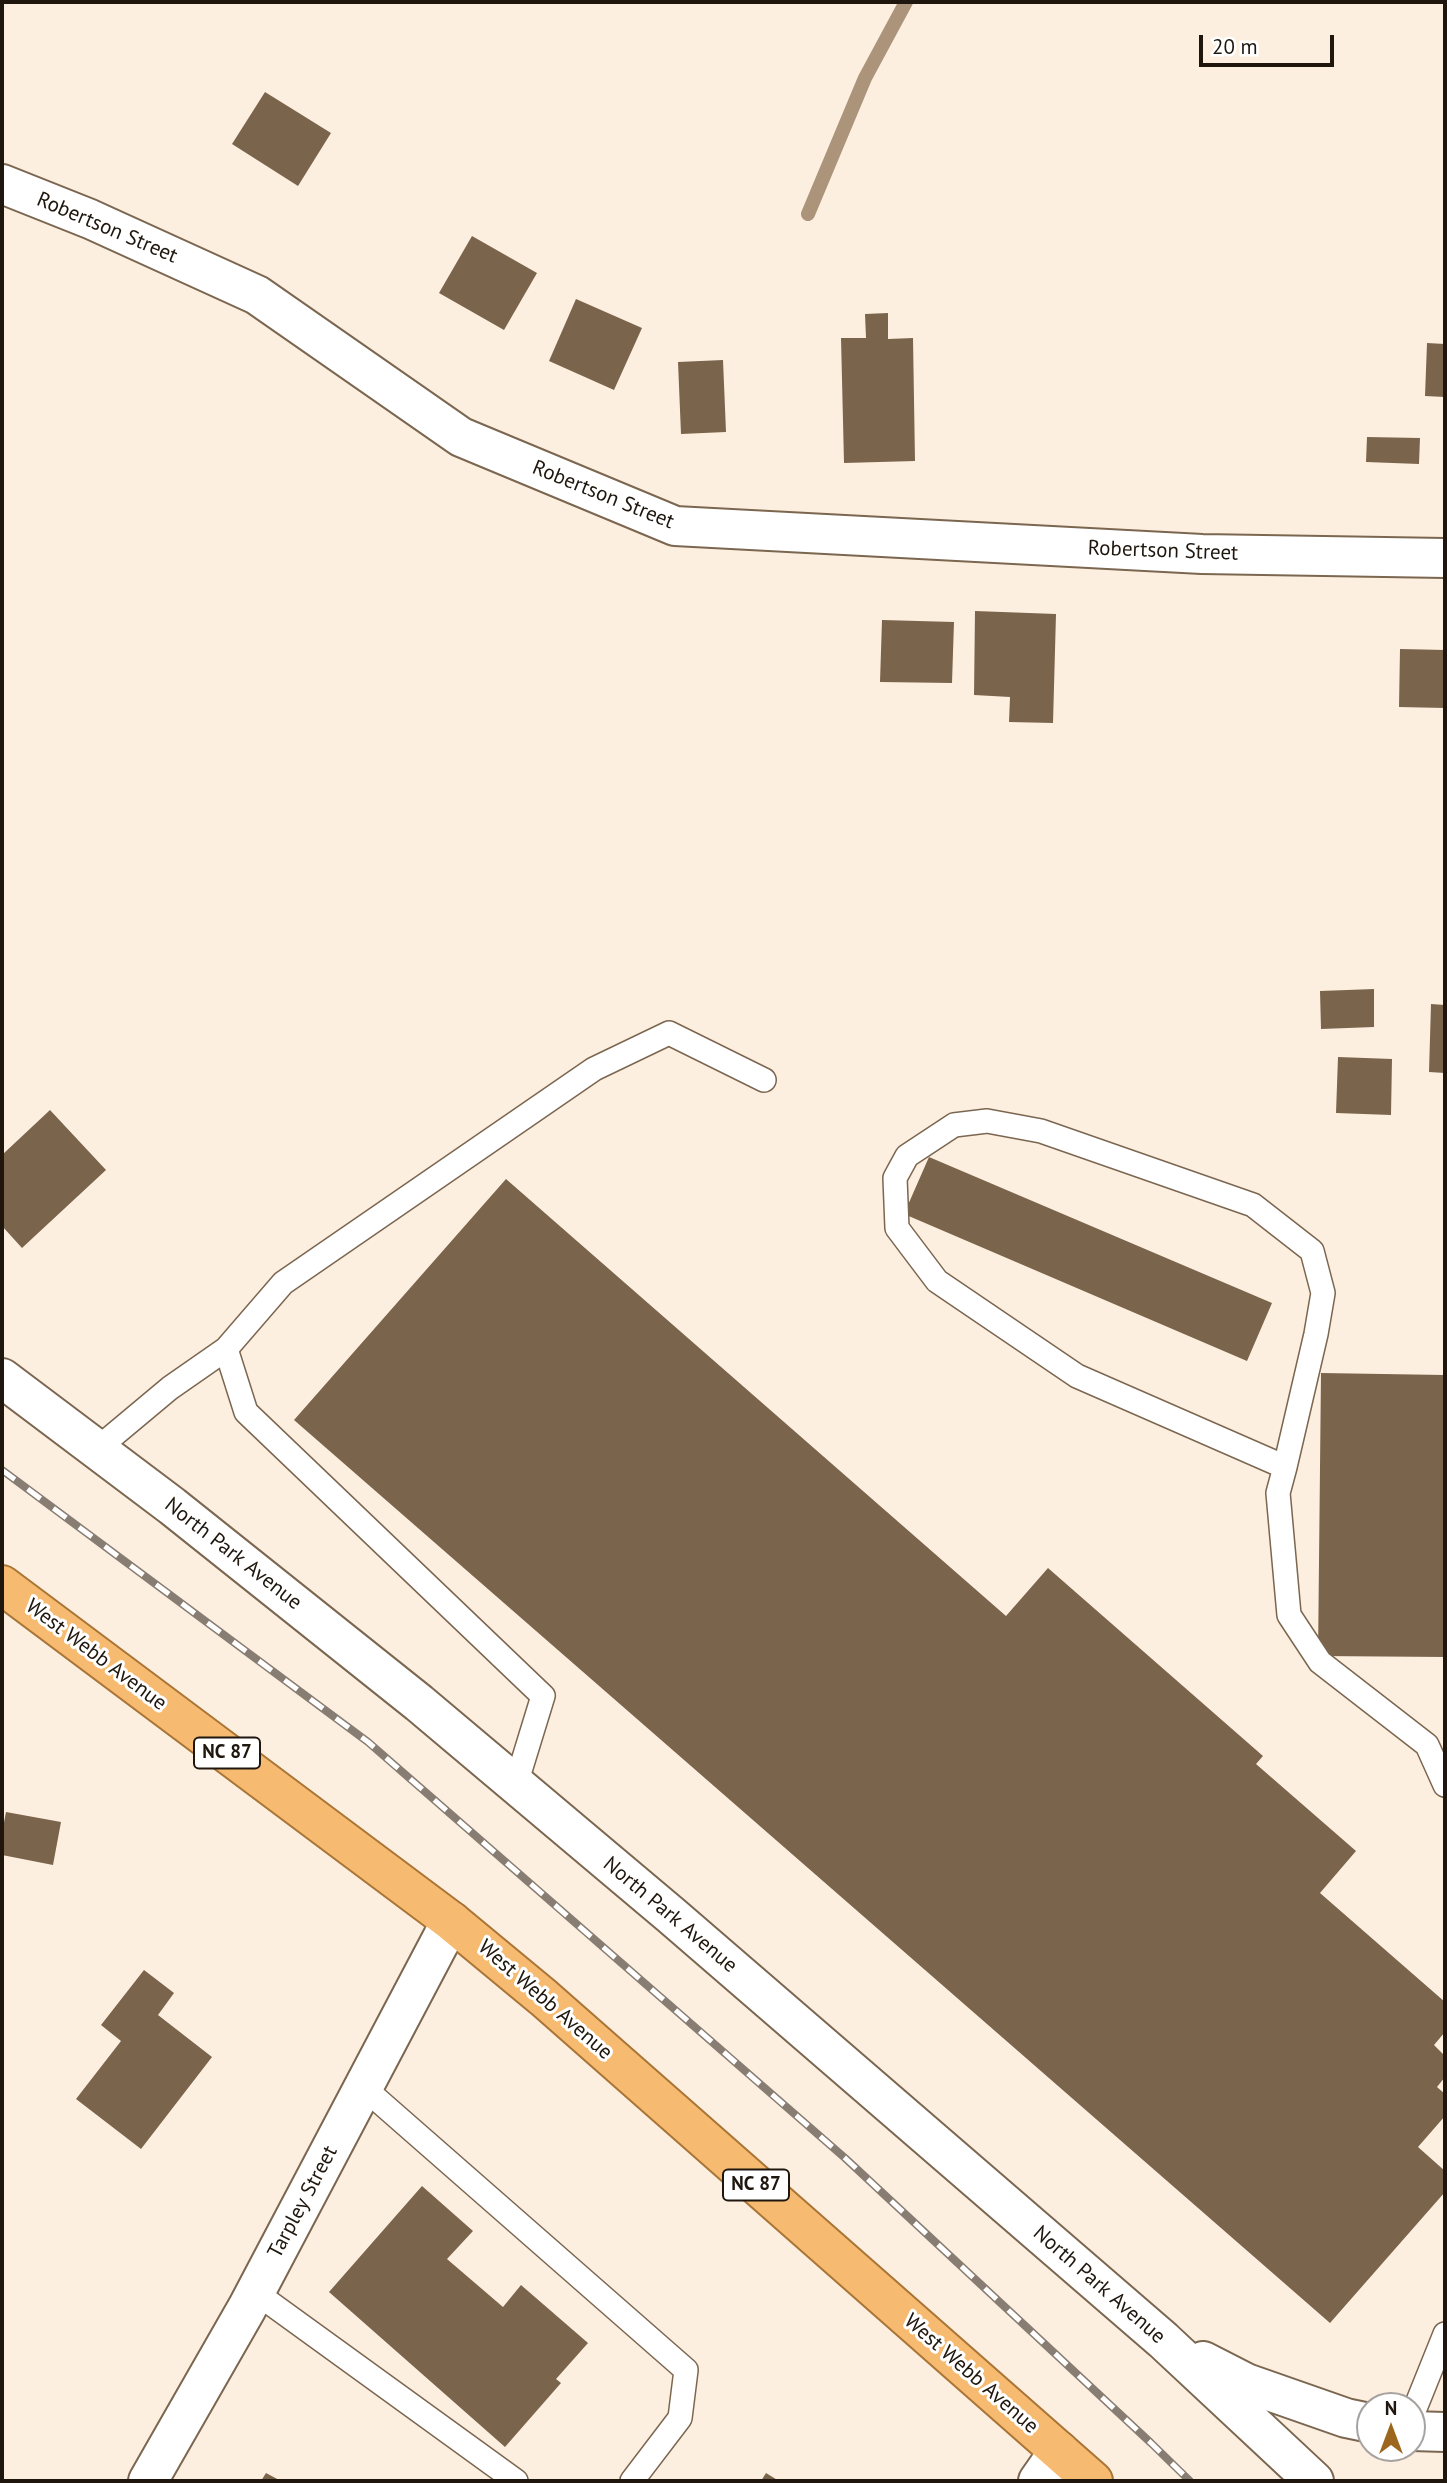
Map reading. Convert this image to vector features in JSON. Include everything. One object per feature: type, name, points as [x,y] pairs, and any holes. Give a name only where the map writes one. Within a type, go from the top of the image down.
[{"type":"highway","name":"West Webb Avenue","points":[[2,1585],[451,1921],[555,2008],[1048,2466],[1084,2481]]},
{"type":"highway","name":"West Webb Avenue","points":[[1048,2466],[1093,2481]]},
{"type":"street","name":"Robertson Street","points":[[2,184],[90,219],[257,295],[461,437],[675,526],[1202,554],[1445,558]]},
{"type":"street","name":"North Park Avenue","points":[[2,1378],[172,1506],[419,1703],[683,1924],[1163,2340],[1314,2481]]},
{"type":"street","name":"Tarpley Street","points":[[148,2481],[255,2292],[451,1921]]},
{"type":"street","points":[[1163,2340],[1246,2383],[1356,2420]]},
{"type":"street","points":[[1426,2431],[1445,2432]]},
{"type":"lane","points":[[97,1450],[170,1388],[226,1349],[283,1283],[594,1069],[669,1033],[765,1080]]},
{"type":"lane","points":[[1284,1467],[1077,1376],[937,1281],[897,1228],[895,1178],[907,1156],[954,1125],[987,1121],[1041,1130],[1253,1205],[1312,1251],[1323,1293],[1279,1493],[1289,1615],[1320,1662],[1427,1745],[1445,1785]]},
{"type":"lane","points":[[226,1349],[246,1412],[543,1696],[516,1784]]},
{"type":"lane","points":[[363,2087],[686,2370],[680,2418],[632,2481]]},
{"type":"lane","points":[[255,2292],[516,2481]]},
{"type":"lane","points":[[1422,2392],[1445,2334]]},
{"type":"building","points":[[265,92],[331,133],[298,186],[232,144]]},
{"type":"building","points":[[472,236],[537,273],[504,330],[439,293]]},
{"type":"building","points":[[576,299],[642,328],[614,390],[549,361]]},
{"type":"building","points":[[888,313],[888,339],[913,338],[915,461],[844,463],[841,338],[866,338],[865,314]]},
{"type":"building","points":[[1427,343],[1445,344],[1445,397],[1425,396]]},
{"type":"building","points":[[723,360],[726,432],[681,434],[678,362]]},
{"type":"building","points":[[1367,437],[1420,438],[1419,464],[1366,462]]},
{"type":"building","points":[[975,611],[1056,614],[1053,723],[1009,722],[1010,697],[974,695]]},
{"type":"building","points":[[882,620],[954,622],[952,683],[880,682]]},
{"type":"building","points":[[1400,649],[1445,650],[1445,708],[1399,707]]},
{"type":"building","points":[[1374,989],[1374,1027],[1321,1029],[1320,991]]},
{"type":"building","points":[[1431,1004],[1445,1005],[1445,1073],[1429,1072]]},
{"type":"building","points":[[1338,1057],[1392,1059],[1391,1115],[1336,1113]]},
{"type":"building","points":[[50,1110],[106,1170],[22,1248],[2,1226],[2,1155]]},
{"type":"building","points":[[929,1157],[1272,1303],[1247,1361],[904,1214]]},
{"type":"building","points":[[506,1179],[1006,1616],[1048,1568],[1263,1756],[1256,1764],[1356,1851],[1320,1893],[1445,2002],[1445,2032],[1434,2045],[1445,2056],[1445,2077],[1437,2087],[1445,2094],[1445,2116],[1418,2147],[1445,2171],[1445,2192],[1330,2323],[294,1420]]},
{"type":"building","points":[[1321,1373],[1445,1375],[1445,1657],[1318,1656]]},
{"type":"building","points":[[6,1812],[61,1822],[53,1865],[2,1855]]},
{"type":"building","points":[[144,1970],[174,1993],[158,2015],[212,2057],[141,2149],[76,2099],[121,2041],[101,2025]]},
{"type":"building","points":[[422,2186],[473,2231],[447,2259],[503,2307],[521,2285],[588,2343],[556,2379],[561,2383],[505,2447],[329,2292]]},
{"type":"building","points":[[266,2473],[281,2481],[261,2481]]},
{"type":"building","points":[[766,2473],[779,2481],[761,2481]]},
{"type":"waterway","points":[[808,214],[865,78],[906,2]]},
{"type":"railway","points":[[2,1470],[368,1742],[845,2158],[1190,2481]]}]
